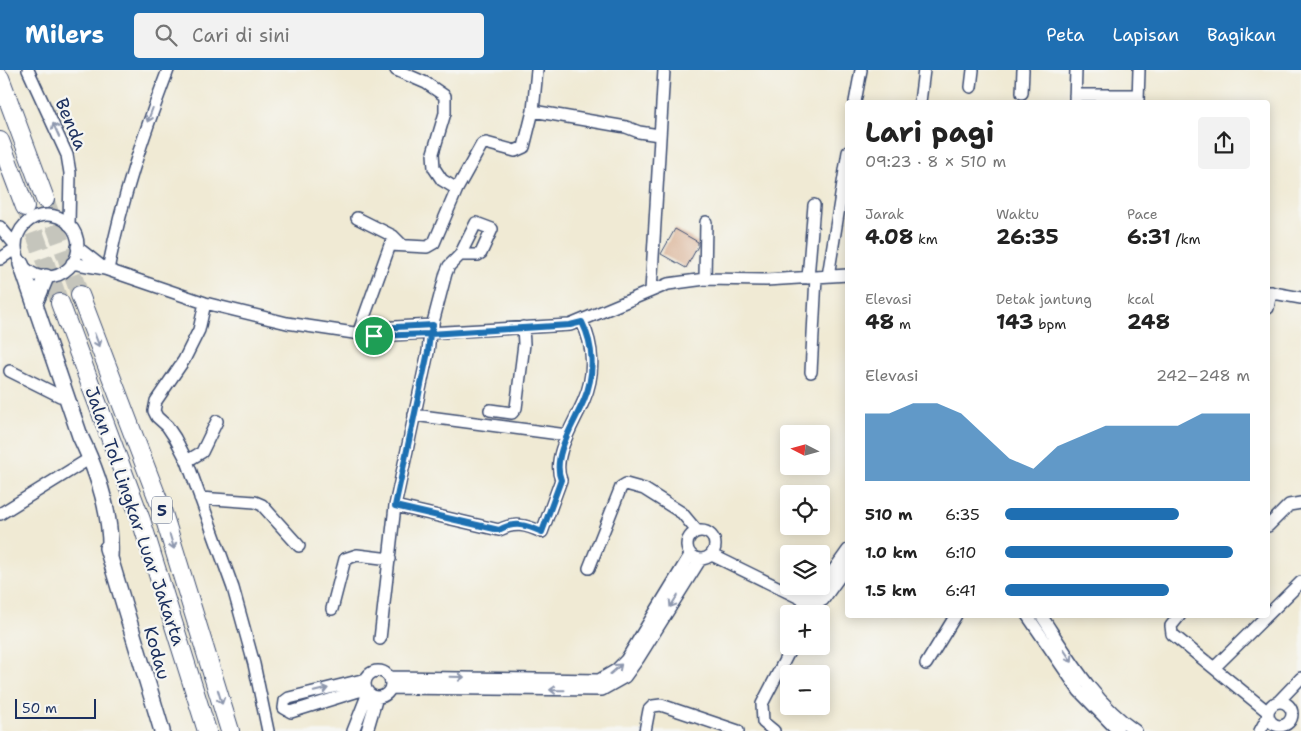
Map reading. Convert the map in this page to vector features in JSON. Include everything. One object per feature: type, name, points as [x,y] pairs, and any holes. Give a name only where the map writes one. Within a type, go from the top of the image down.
[{"type":"highway","points":[[0,78],[45,199]]},
{"type":"highway","points":[[0,141],[25,207]]},
{"type":"highway","name":"Jalan Tol Lingkar Luar Jakarta","points":[[80,294],[162,510],[230,731]]},
{"type":"highway","name":"Jalan Tol Lingkar Luar Jakarta","points":[[60,303],[141,520],[207,731]]},
{"type":"main road","name":"Kodau","points":[[21,264],[36,300],[80,436],[92,460],[111,533],[110,557]]},
{"type":"main road","points":[[36,300],[46,277]]},
{"type":"main road","name":"Kodau","points":[[80,436],[84,462],[110,557],[162,731]]},
{"type":"street","name":"Benda","points":[[28,70],[67,156],[70,194],[69,226]]},
{"type":"street","points":[[106,270],[116,224],[140,142],[168,70]]},
{"type":"street","points":[[396,70],[426,83],[445,96],[445,113],[433,153],[434,168],[442,180],[457,188]]},
{"type":"street","points":[[358,334],[388,248],[393,244],[427,247],[434,244],[457,188],[483,143],[515,151],[522,149],[533,111],[536,70]]},
{"type":"street","points":[[651,291],[664,70]]},
{"type":"street","points":[[855,100],[861,70]]},
{"type":"street","points":[[920,100],[924,70]]},
{"type":"street","points":[[971,87],[973,70]]},
{"type":"street","points":[[1022,93],[1023,70]]},
{"type":"street","points":[[1076,70],[1075,98],[1138,99],[1139,70]]},
{"type":"street","points":[[533,111],[626,127],[639,132],[659,135]]},
{"type":"street","points":[[817,277],[845,164]]},
{"type":"street","points":[[0,259],[16,247],[22,228],[33,218],[53,216],[63,209],[70,194]]},
{"type":"street","points":[[811,372],[817,277],[814,205]]},
{"type":"street","points":[[0,227],[16,247],[21,264],[28,270],[46,277],[61,273],[72,263],[77,247],[75,236],[69,226],[53,216]]},
{"type":"street","points":[[357,218],[393,236],[402,245]]},
{"type":"street","points":[[0,222],[22,228]]},
{"type":"street","points":[[705,280],[706,222]]},
{"type":"street","points":[[77,247],[106,270]]},
{"type":"street","points":[[380,639],[395,506],[428,352],[431,329],[446,273],[449,266],[460,255]]},
{"type":"street","points":[[72,263],[106,270],[206,303],[287,323],[374,336],[431,329],[570,325],[582,322],[668,284],[705,280],[766,280],[845,274]]},
{"type":"street","points":[[1270,292],[1301,298]]},
{"type":"street","points":[[206,303],[199,330],[184,360],[156,401],[154,411],[175,438],[186,461],[233,588],[254,664],[268,731]]},
{"type":"street","points":[[395,506],[499,530],[509,525],[518,524],[542,532],[561,480],[558,473],[567,435],[586,394],[592,363],[589,336],[582,322]]},
{"type":"street","points":[[490,410],[512,413],[516,408],[524,344],[523,327]]},
{"type":"street","points":[[10,371],[60,396],[67,396]]},
{"type":"street","points":[[414,415],[567,435]]},
{"type":"street","points":[[186,461],[202,452],[217,421]]},
{"type":"street","points":[[0,514],[84,462]]},
{"type":"street","points":[[589,568],[621,487],[626,484],[644,489],[682,513],[697,531]]},
{"type":"street","points":[[200,498],[255,502],[262,506],[299,546]]},
{"type":"street","points":[[1270,524],[1289,505],[1301,503]]},
{"type":"street","points":[[695,557],[686,546],[689,536],[697,531],[707,531],[715,538],[714,552]]},
{"type":"street","points":[[714,552],[805,605]]},
{"type":"street","points":[[391,682],[599,680],[608,676],[626,660],[695,557],[714,552],[797,592],[812,596],[816,595],[845,554]]},
{"type":"street","points":[[332,608],[345,559],[357,555],[390,559]]},
{"type":"street","points":[[817,605],[823,600],[845,568]]},
{"type":"street","points":[[1270,613],[1301,582]]},
{"type":"street","points":[[926,664],[954,618]]},
{"type":"street","points":[[1030,618],[1079,691],[1118,731]]},
{"type":"street","points":[[1043,618],[1077,669],[1107,706],[1136,731]]},
{"type":"street","points":[[1178,618],[1172,626],[1172,634],[1268,714],[1271,723],[1284,728],[1291,719],[1290,708],[1300,679]]},
{"type":"street","points":[[1214,668],[1265,618]]},
{"type":"street","points":[[774,731],[763,722],[762,704],[787,655]]},
{"type":"street","points":[[367,731],[369,689],[370,673],[377,670],[385,671],[391,682],[386,696],[369,689],[289,698],[285,701],[284,708],[291,712],[369,689]]},
{"type":"street","points":[[1260,731],[1270,707],[1278,702],[1300,679]]},
{"type":"street","points":[[353,731],[369,689]]},
{"type":"street","points":[[1278,702],[1287,704],[1290,708]]},
{"type":"street","points":[[645,731],[649,710],[653,706],[661,706],[738,731]]},
{"type":"building","points":[[675,229],[698,242],[698,246],[686,268],[661,254]]},
{"type":"tunnel","points":[[45,199],[80,295]]},
{"type":"tunnel","points":[[25,207],[60,303]]},
{"type":"route","points":[[374,336],[376,328],[433,325],[430,334],[570,325],[582,322],[589,336],[592,363],[584,401],[567,435],[558,473],[561,480],[542,532],[518,524],[509,525],[499,530],[395,506],[428,352],[430,334],[374,336]]}]
